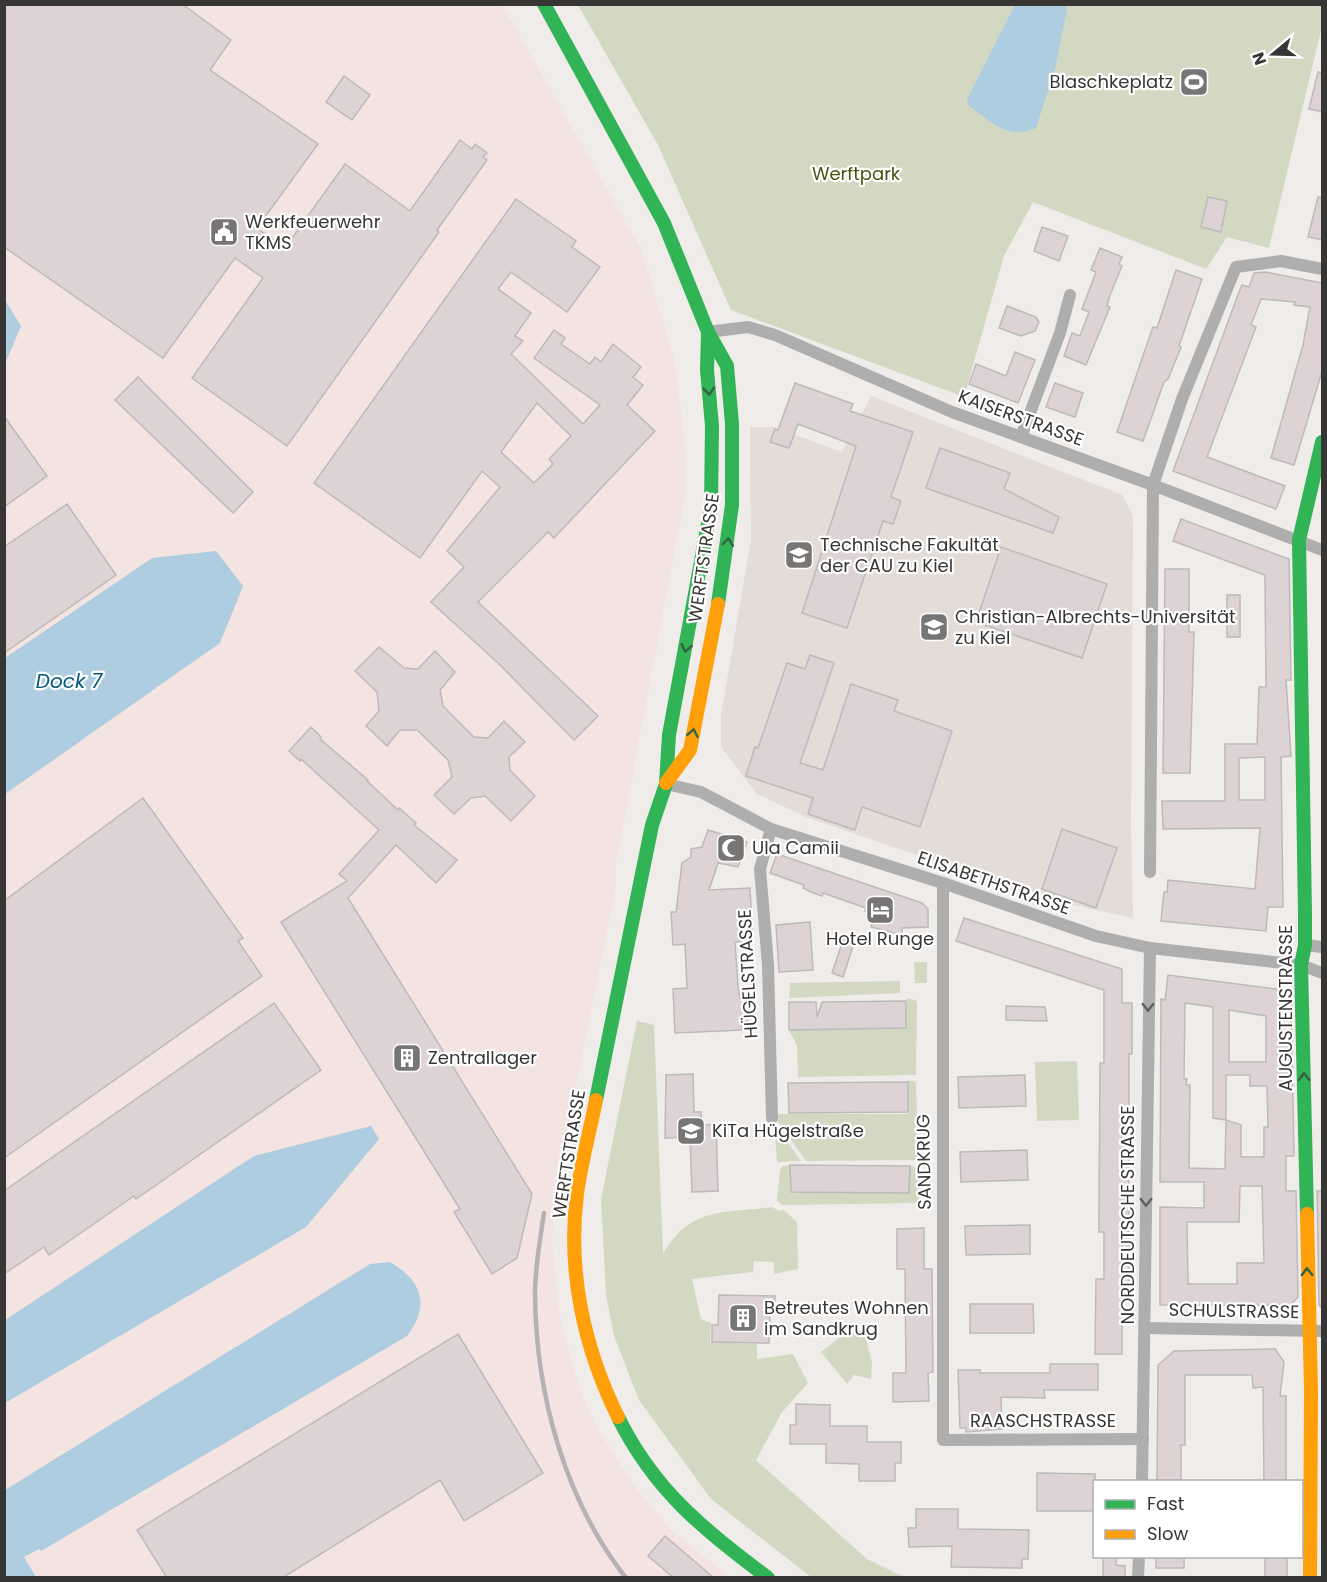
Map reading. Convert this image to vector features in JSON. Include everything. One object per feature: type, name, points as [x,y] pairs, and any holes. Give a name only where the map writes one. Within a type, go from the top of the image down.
[{"type":"main road","name":"WERFTSTRASSE","points":[[544,4],[664,223],[708,332],[727,366],[732,424],[732,505],[726,560],[690,750],[666,784]]},
{"type":"main road","name":"WERFTSTRASSE","points":[[708,332],[707,370],[712,426],[711,507],[669,735],[666,784],[652,825],[578,1194],[574,1248],[579,1296],[590,1350],[619,1421],[647,1467],[695,1521],[768,1578]]},
{"type":"main road","name":"AUGUSTENSTRASSE","points":[[1310,1578],[1315,1331],[1302,965],[1305,945],[1299,540],[1323,442]]},
{"type":"street","points":[[1150,872],[1154,485],[1182,399],[1236,267],[1281,261],[1323,269]]},
{"type":"street","points":[[1021,437],[1060,333],[1070,295]]},
{"type":"street","name":"KAISERSTRASSE","points":[[708,332],[748,327],[775,335],[952,412],[1154,485],[1323,550]]},
{"type":"street","name":"ELISABETHSTRASSE","points":[[666,784],[701,792],[771,830],[943,884],[1096,936],[1150,948],[1302,965],[1323,973]]},
{"type":"street","name":"HÜGELSTRASSE","points":[[771,830],[760,869],[768,965],[772,1118]]},
{"type":"street","name":"SANDKRUG","points":[[943,884],[943,1440]]},
{"type":"street","points":[[1305,945],[1323,947]]},
{"type":"street","name":"NORDDEUTSCHE STRASSE","points":[[1142,1480],[1150,948]]},
{"type":"street","name":"SCHULSTRASSE","points":[[1145,1328],[1315,1331]]},
{"type":"street","name":"RAASCHSTRASSE","points":[[943,1440],[1143,1439]]},
{"type":"street","points":[[1138,1558],[1138,1578]]},
{"type":"shaded area","points":[[5,5],[502,5],[642,251],[675,363],[686,458],[685,494],[615,869],[616,885],[555,1190],[552,1246],[561,1325],[580,1391],[599,1431],[631,1482],[671,1530],[729,1577],[36,1577],[24,1558],[30,1554],[5,1513]]},
{"type":"shaded area","name":"Christian-Albrechts-Universität zu Kiel","points":[[871,396],[1122,495],[1133,515],[1131,826],[1133,918],[1064,903],[1001,884],[806,817],[757,794],[721,747],[721,715],[751,540],[750,427],[774,427],[842,452]]},
{"type":"green space","name":"Werftpark","points":[[1322,4],[1322,26],[1269,248],[1227,237],[1206,269],[1033,202],[1004,256],[964,397],[731,310],[658,145],[578,5]]},
{"type":"green space","points":[[914,962],[927,962],[927,983],[915,983]]},
{"type":"green space","points":[[900,981],[900,993],[789,998],[790,983]]},
{"type":"green space","points":[[907,998],[917,1001],[916,1075],[798,1077],[797,1046],[789,1030],[905,1028]]},
{"type":"green space","points":[[637,1021],[654,1025],[663,1254],[685,1227],[710,1215],[772,1207],[779,1211],[784,1210],[797,1222],[798,1269],[774,1274],[774,1262],[754,1261],[753,1272],[692,1279],[701,1319],[711,1323],[710,1342],[757,1344],[757,1359],[793,1354],[808,1383],[782,1412],[756,1460],[867,1559],[904,1577],[811,1577],[711,1499],[639,1400],[614,1336],[606,1294],[601,1199]]},
{"type":"green space","points":[[1077,1061],[1079,1120],[1037,1121],[1035,1062]]},
{"type":"green space","points":[[908,1080],[916,1082],[918,1160],[806,1161],[776,1119],[775,1114],[908,1114]]},
{"type":"green space","points":[[775,1132],[780,1132],[801,1161],[777,1162]]},
{"type":"green space","points":[[790,1165],[791,1192],[909,1193],[910,1166],[918,1167],[919,1203],[782,1205],[777,1201],[780,1170],[782,1166]]},
{"type":"green space","points":[[864,1331],[872,1362],[871,1379],[854,1375],[847,1384],[821,1352],[847,1332]]},
{"type":"water","points":[[1015,5],[1065,5],[1067,9],[1055,69],[1036,128],[1016,132],[992,123],[968,105],[967,99]]},
{"type":"water","points":[[5,300],[21,326],[5,364]]},
{"type":"water","name":"Dock 7","points":[[216,551],[243,586],[220,643],[5,794],[5,658],[152,558]]},
{"type":"water","points":[[371,1126],[379,1139],[306,1227],[5,1403],[5,1320],[254,1156]]},
{"type":"water","points":[[390,1262],[410,1277],[420,1295],[419,1314],[407,1336],[41,1551],[39,1549],[24,1557],[36,1577],[5,1577],[5,1490],[370,1264]]},
{"type":"building","points":[[4,4],[182,4],[231,40],[210,70],[318,144],[257,228],[285,248],[345,164],[410,211],[460,140],[472,149],[475,144],[487,153],[483,157],[487,160],[437,230],[439,232],[287,446],[192,378],[263,278],[235,258],[163,358],[4,247]]},
{"type":"building","points":[[1318,72],[1323,73],[1323,112],[1309,109]]},
{"type":"building","points":[[344,76],[370,95],[352,120],[326,102]]},
{"type":"building","points":[[1208,197],[1227,201],[1221,232],[1201,227]]},
{"type":"building","points":[[1318,197],[1323,198],[1323,240],[1308,237]]},
{"type":"building","points":[[516,199],[576,241],[572,247],[600,267],[567,312],[511,272],[498,289],[531,313],[515,336],[523,341],[511,354],[583,424],[600,405],[534,358],[554,330],[565,338],[561,344],[590,364],[595,357],[601,362],[613,344],[641,367],[633,377],[643,385],[627,405],[655,431],[554,538],[548,532],[478,602],[598,716],[574,740],[498,663],[431,602],[464,567],[447,551],[500,487],[482,471],[420,558],[314,483]],"holes":[[[537,403],[571,436],[549,459],[553,464],[534,483],[501,452]]]},
{"type":"building","points":[[1042,227],[1068,236],[1059,261],[1034,251]]},
{"type":"building","points":[[1100,248],[1122,257],[1119,264],[1122,266],[1110,295],[1107,306],[1110,307],[1086,365],[1064,356],[1072,333],[1080,336],[1089,312],[1082,309],[1096,272],[1091,270]]},
{"type":"building","points":[[1176,270],[1202,279],[1179,346],[1181,347],[1168,379],[1164,382],[1143,441],[1117,432],[1153,327],[1157,328]]},
{"type":"building","points":[[1265,272],[1323,283],[1323,368],[1294,465],[1271,458],[1303,345],[1310,307],[1294,305],[1295,302],[1261,299],[1251,325],[1256,327],[1207,457],[1285,486],[1276,509],[1173,471],[1242,285],[1249,287],[1254,273]]},
{"type":"building","points":[[1007,306],[1036,317],[1039,322],[1035,331],[1021,336],[999,328]]},
{"type":"building","points":[[1015,352],[1035,360],[1018,403],[969,384],[976,364],[1006,376]]},
{"type":"building","points":[[138,377],[253,492],[233,513],[115,400]]},
{"type":"building","points":[[795,383],[853,404],[850,411],[913,432],[891,497],[901,501],[893,524],[883,521],[847,628],[802,613],[856,446],[798,424],[789,448],[770,442],[775,429],[778,430]]},
{"type":"building","points":[[1055,383],[1083,393],[1075,417],[1046,407]]},
{"type":"building","points":[[4,416],[47,476],[4,507]]},
{"type":"building","points":[[940,448],[1010,473],[1004,489],[1059,517],[1053,533],[926,488]]},
{"type":"building","points":[[67,504],[116,575],[4,653],[4,547]]},
{"type":"building","points":[[1181,519],[1289,559],[1291,680],[1286,680],[1291,756],[1281,757],[1283,907],[1268,907],[1266,931],[1161,921],[1164,892],[1167,892],[1168,880],[1255,889],[1260,828],[1163,829],[1162,801],[1225,801],[1225,744],[1257,744],[1259,687],[1266,687],[1265,575],[1173,541]],"holes":[[[1265,757],[1265,800],[1239,800],[1239,758]]]},
{"type":"building","points":[[1001,547],[1107,584],[1082,658],[976,622]]},
{"type":"building","points":[[1165,569],[1189,569],[1189,632],[1194,632],[1190,773],[1163,773]]},
{"type":"building","points":[[1227,595],[1240,595],[1240,637],[1227,637]]},
{"type":"building","points":[[379,647],[404,668],[418,669],[435,651],[455,672],[440,690],[443,706],[474,737],[488,738],[504,721],[525,742],[509,757],[510,770],[535,796],[511,821],[485,796],[471,798],[454,814],[434,795],[452,777],[448,760],[417,730],[400,730],[387,746],[366,726],[379,711],[377,692],[355,671]]},
{"type":"building","points":[[810,655],[834,663],[800,763],[823,770],[851,684],[898,700],[894,711],[952,731],[920,827],[862,807],[855,830],[808,814],[813,798],[746,776],[787,663],[805,669]]},
{"type":"building","name":"Zentrallager","points":[[311,727],[321,737],[320,739],[368,780],[398,810],[399,808],[416,823],[414,825],[457,860],[436,883],[396,845],[348,898],[532,1194],[517,1258],[492,1274],[454,1212],[460,1209],[281,922],[347,881],[339,874],[379,830],[301,759],[300,761],[289,751]]},
{"type":"building","points":[[143,798],[243,938],[238,941],[262,976],[4,1158],[4,901]]},
{"type":"building","points":[[1062,829],[1117,848],[1096,908],[1042,889]]},
{"type":"building","points":[[708,830],[747,842],[738,867],[718,863],[709,890],[750,888],[753,941],[735,942],[740,999],[747,998],[748,1021],[742,1022],[742,1030],[675,1033],[673,989],[687,988],[685,944],[673,945],[671,912],[676,912],[682,863],[691,857],[691,849],[702,847]]},
{"type":"building","points":[[777,854],[922,903],[928,909],[928,927],[902,928],[902,935],[871,927],[875,915],[865,911],[866,908],[823,893],[822,896],[811,892],[803,888],[804,885],[770,873]]},
{"type":"building","points":[[964,918],[1122,969],[1122,1003],[1132,1003],[1132,1054],[1129,1054],[1129,1279],[1128,1301],[1122,1301],[1122,1354],[1095,1354],[1096,1279],[1104,1279],[1104,1232],[1099,1232],[1099,1215],[1100,1063],[1104,1063],[1104,990],[956,941]]},
{"type":"building","points":[[810,922],[813,970],[779,972],[776,925]]},
{"type":"building","points":[[845,934],[856,937],[843,977],[832,973]]},
{"type":"building","points":[[1168,975],[1291,991],[1294,1156],[1286,1156],[1286,1191],[1296,1191],[1298,1297],[1290,1305],[1160,1305],[1160,1207],[1204,1208],[1204,1182],[1160,1182],[1161,999],[1165,1000]],"holes":[[[1185,1003],[1213,1007],[1213,1118],[1226,1120],[1225,1169],[1189,1168],[1190,1085],[1186,1085],[1187,1079],[1184,1079]],[[1229,1010],[1266,1016],[1266,1062],[1229,1062]],[[1226,1075],[1250,1075],[1250,1086],[1267,1086],[1268,1127],[1264,1127],[1264,1157],[1241,1157],[1241,1125],[1226,1120]],[[1240,1186],[1262,1186],[1264,1263],[1237,1263],[1237,1284],[1188,1284],[1187,1222],[1239,1222]]]},
{"type":"building","points":[[906,1001],[906,1028],[789,1030],[789,1002],[816,1002],[817,1017],[822,1002]]},
{"type":"building","points":[[274,1003],[321,1070],[136,1199],[134,1196],[49,1255],[44,1247],[4,1274],[4,1191]]},
{"type":"building","points":[[1006,1006],[1045,1007],[1047,1021],[1006,1020]]},
{"type":"building","name":"KiTa Hügelstraße","points":[[693,1074],[694,1112],[701,1112],[702,1125],[716,1124],[718,1191],[692,1192],[690,1137],[665,1138],[666,1075]]},
{"type":"building","points":[[1025,1075],[1026,1106],[959,1108],[958,1077]]},
{"type":"building","points":[[908,1082],[908,1112],[789,1113],[788,1083]]},
{"type":"building","points":[[1027,1150],[1028,1180],[961,1182],[960,1152]]},
{"type":"building","points":[[790,1165],[910,1166],[909,1193],[791,1192]]},
{"type":"building","points":[[1317,1191],[1323,1191],[1323,1308],[1319,1305]]},
{"type":"building","points":[[1030,1225],[1030,1254],[966,1255],[965,1226]]},
{"type":"building","points":[[924,1228],[924,1269],[932,1269],[933,1372],[928,1373],[929,1401],[893,1402],[893,1373],[906,1373],[905,1269],[897,1269],[897,1229]]},
{"type":"building","name":"Betreutes Wohnen im Sandkrug","points":[[719,1295],[775,1296],[775,1312],[770,1312],[769,1343],[712,1342],[712,1325],[718,1325]]},
{"type":"building","points":[[970,1304],[1033,1304],[1034,1333],[970,1333]]},
{"type":"building","points":[[458,1334],[543,1473],[464,1521],[440,1480],[282,1578],[167,1578],[137,1530]]},
{"type":"building","points":[[1275,1349],[1284,1362],[1280,1396],[1286,1396],[1286,1480],[1264,1480],[1263,1387],[1253,1388],[1252,1375],[1185,1375],[1185,1445],[1181,1445],[1181,1480],[1157,1480],[1158,1365],[1174,1351]]},
{"type":"building","points":[[1050,1364],[1098,1364],[1098,1390],[1044,1390],[1045,1398],[1001,1397],[1002,1429],[966,1432],[966,1428],[960,1428],[958,1370],[980,1370],[980,1373],[1050,1373]]},
{"type":"building","points":[[796,1404],[830,1405],[830,1426],[867,1426],[867,1442],[901,1442],[901,1463],[895,1463],[895,1481],[859,1481],[859,1464],[826,1463],[826,1444],[790,1444],[790,1425],[796,1425]]},
{"type":"building","points":[[1037,1473],[1095,1474],[1093,1511],[1037,1511]]},
{"type":"building","points":[[916,1509],[958,1509],[958,1529],[1029,1530],[1028,1559],[1022,1559],[1022,1568],[951,1567],[952,1546],[909,1547],[908,1528],[916,1528]]},
{"type":"building","points":[[665,1536],[714,1578],[674,1578],[648,1556]]},
{"type":"building","points":[[1103,1558],[1116,1558],[1116,1565],[1125,1566],[1125,1578],[1103,1578]]},
{"type":"building","points":[[1156,1558],[1184,1558],[1184,1568],[1156,1568]]},
{"type":"building","points":[[1265,1558],[1287,1558],[1287,1578],[1265,1578]]},
{"type":"railway","points":[[544,1213],[535,1295],[541,1369],[548,1407],[570,1480],[604,1547],[626,1578]]},
{"type":"traffic: fast","points":[[544,4],[664,223],[708,332],[727,366],[732,424],[732,505],[718,604]]},
{"type":"traffic: fast","points":[[596,1100],[652,825],[666,784],[669,735],[711,507],[712,426],[707,370],[708,332]]},
{"type":"traffic: fast","points":[[1307,1214],[1301,965],[1305,945],[1305,914],[1299,540],[1322,442]]},
{"type":"traffic: fast","points":[[618,1417],[632,1443],[665,1488],[702,1525],[768,1578]]},
{"type":"traffic: slow","points":[[666,783],[690,750],[718,604]]},
{"type":"traffic: slow","points":[[596,1100],[577,1194],[574,1252],[587,1336],[606,1391],[618,1417]]},
{"type":"traffic: slow","points":[[1307,1214],[1311,1390],[1310,1578]]},
{"type":"place","name":"Blaschkeplatz","points":[[1194,82]]},
{"type":"place","name":"Werkfeuerwehr TKMS","points":[[224,232]]},
{"type":"place","name":"Technische Fakultät der CAU zu Kiel","points":[[799,555]]},
{"type":"place","name":"Christian-Albrechts-Universität zu Kiel","points":[[934,627]]},
{"type":"place","name":"Ula Camii","points":[[731,848]]},
{"type":"place","name":"Hotel Runge","points":[[880,910]]},
{"type":"place","name":"Zentrallager","points":[[407,1058]]},
{"type":"place","name":"KiTa Hügelstraße","points":[[691,1131]]},
{"type":"place","name":"Betreutes Wohnen im Sandkrug","points":[[743,1318]]}]
